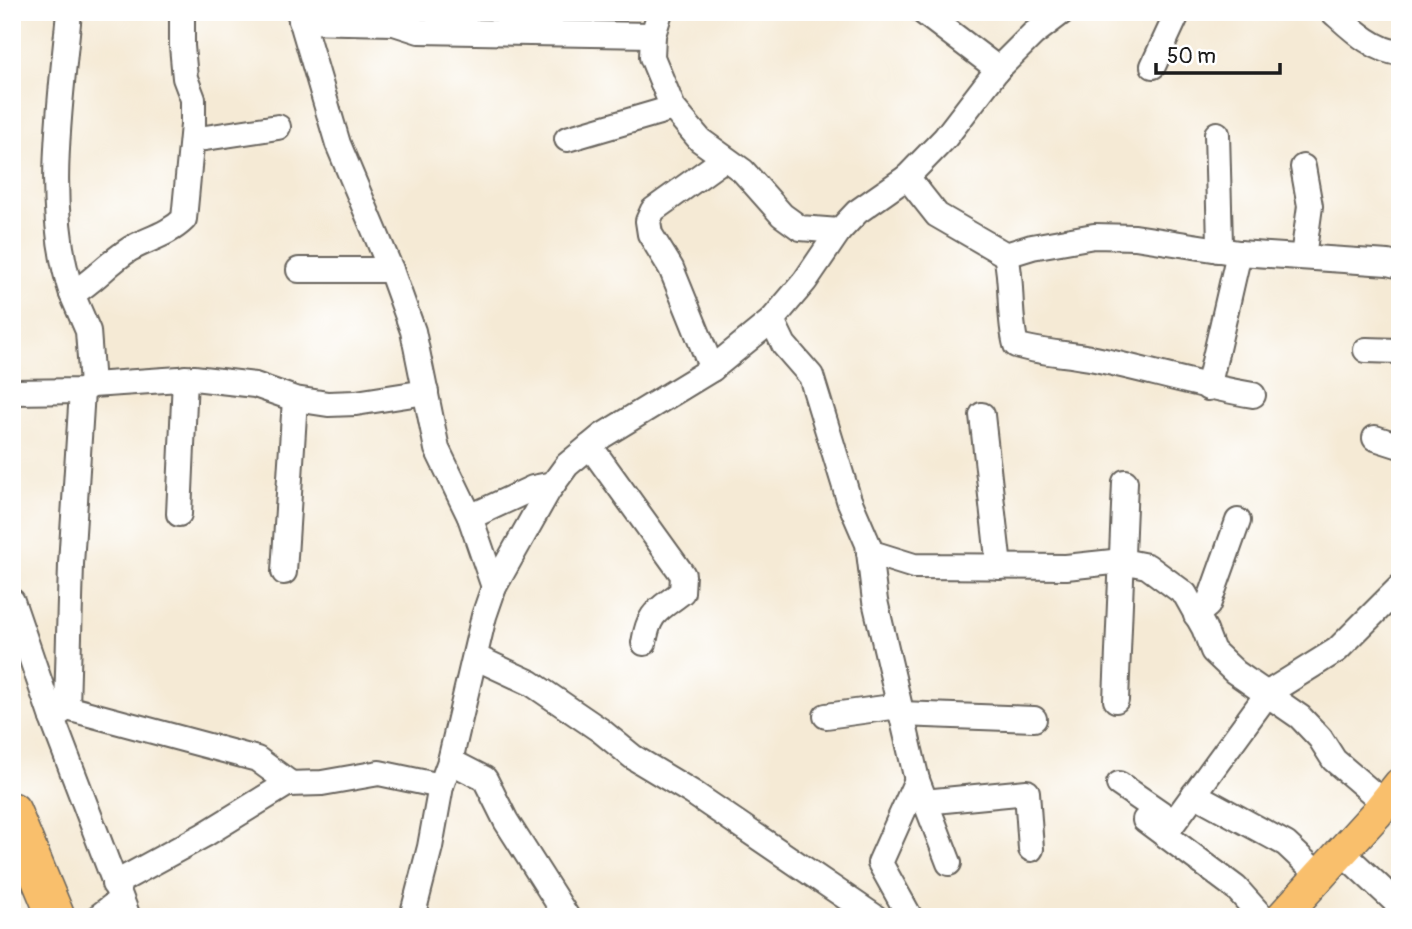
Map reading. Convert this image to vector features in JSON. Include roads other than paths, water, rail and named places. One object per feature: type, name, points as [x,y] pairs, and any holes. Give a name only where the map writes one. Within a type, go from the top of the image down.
[{"type":"highway","points":[[12,811],[56,917]]},
{"type":"highway","points":[[12,862],[37,917]]},
{"type":"main road","points":[[1282,917],[1392,793]]},
{"type":"street","points":[[60,713],[87,388],[88,331],[67,279],[55,199],[69,12]]},
{"type":"street","points":[[72,294],[90,284],[115,259],[184,219],[193,99],[185,78],[182,12]]},
{"type":"street","points":[[923,12],[998,69]]},
{"type":"street","points":[[412,917],[430,847],[441,786],[450,761],[484,615],[494,587],[553,484],[567,465],[602,436],[712,369],[772,320],[805,281],[839,231],[857,212],[907,177],[945,138],[998,69],[1034,34],[1062,12]]},
{"type":"street","points":[[1153,66],[1178,12]]},
{"type":"street","points":[[1333,12],[1361,37],[1400,53]]},
{"type":"street","points":[[494,587],[470,517],[437,449],[413,331],[391,270],[338,144],[300,16],[394,23],[418,32],[657,24],[652,57],[673,108],[700,140],[743,171],[782,215],[800,228],[839,231]]},
{"type":"street","points":[[566,139],[673,108]]},
{"type":"street","points":[[192,140],[278,127]]},
{"type":"street","points":[[1209,388],[1228,252],[1220,243],[1217,134]]},
{"type":"street","points":[[712,369],[671,268],[650,234],[648,221],[653,210],[724,159]]},
{"type":"street","points":[[1303,257],[1310,206],[1304,167]]},
{"type":"street","points":[[907,177],[937,215],[1006,255],[1032,247],[1094,236],[1135,237],[1228,252],[1400,266]]},
{"type":"street","points":[[1006,255],[1011,288],[1012,331],[1016,345],[1036,352],[1087,357],[1209,388],[1253,395]]},
{"type":"street","points":[[299,270],[391,270]]},
{"type":"street","points":[[772,320],[784,345],[811,376],[849,500],[868,544],[876,601],[920,791],[949,863]]},
{"type":"street","points":[[1366,350],[1400,351]]},
{"type":"street","points":[[12,392],[185,378],[255,385],[295,399],[328,404],[356,403],[426,393]]},
{"type":"street","points":[[179,514],[185,378]]},
{"type":"street","points":[[284,572],[295,399]]},
{"type":"street","points":[[982,415],[999,567]]},
{"type":"street","points":[[1375,438],[1400,446]]},
{"type":"street","points":[[590,446],[683,575],[682,592],[654,612],[647,624],[643,643]]},
{"type":"street","points":[[1116,700],[1125,482]]},
{"type":"street","points":[[470,517],[533,488],[553,484]]},
{"type":"street","points":[[1196,615],[1208,605],[1238,521]]},
{"type":"street","points":[[869,552],[914,566],[1066,567],[1122,561],[1147,566],[1185,594],[1213,651],[1235,672],[1300,717],[1320,738],[1334,760],[1392,793]]},
{"type":"street","points":[[1119,784],[1174,822],[1268,693],[1337,650],[1400,587]]},
{"type":"street","points":[[12,601],[60,713],[121,900]]},
{"type":"street","points":[[475,657],[531,683],[600,730],[633,757],[693,793],[875,917]]},
{"type":"street","points":[[826,716],[900,710],[1034,719]]},
{"type":"street","points":[[60,713],[257,759],[291,784]]},
{"type":"street","points":[[450,761],[485,779],[506,821],[567,917]]},
{"type":"street","points":[[98,917],[204,835],[287,784],[322,783],[379,773],[441,786]]},
{"type":"street","points":[[920,791],[1027,792],[1031,849]]},
{"type":"street","points":[[910,917],[880,863],[920,791]]},
{"type":"street","points":[[1194,794],[1286,844],[1320,876]]},
{"type":"street","points":[[1144,820],[1236,888],[1262,917]]},
{"type":"street","points":[[1342,852],[1400,909],[1394,917]]}]
